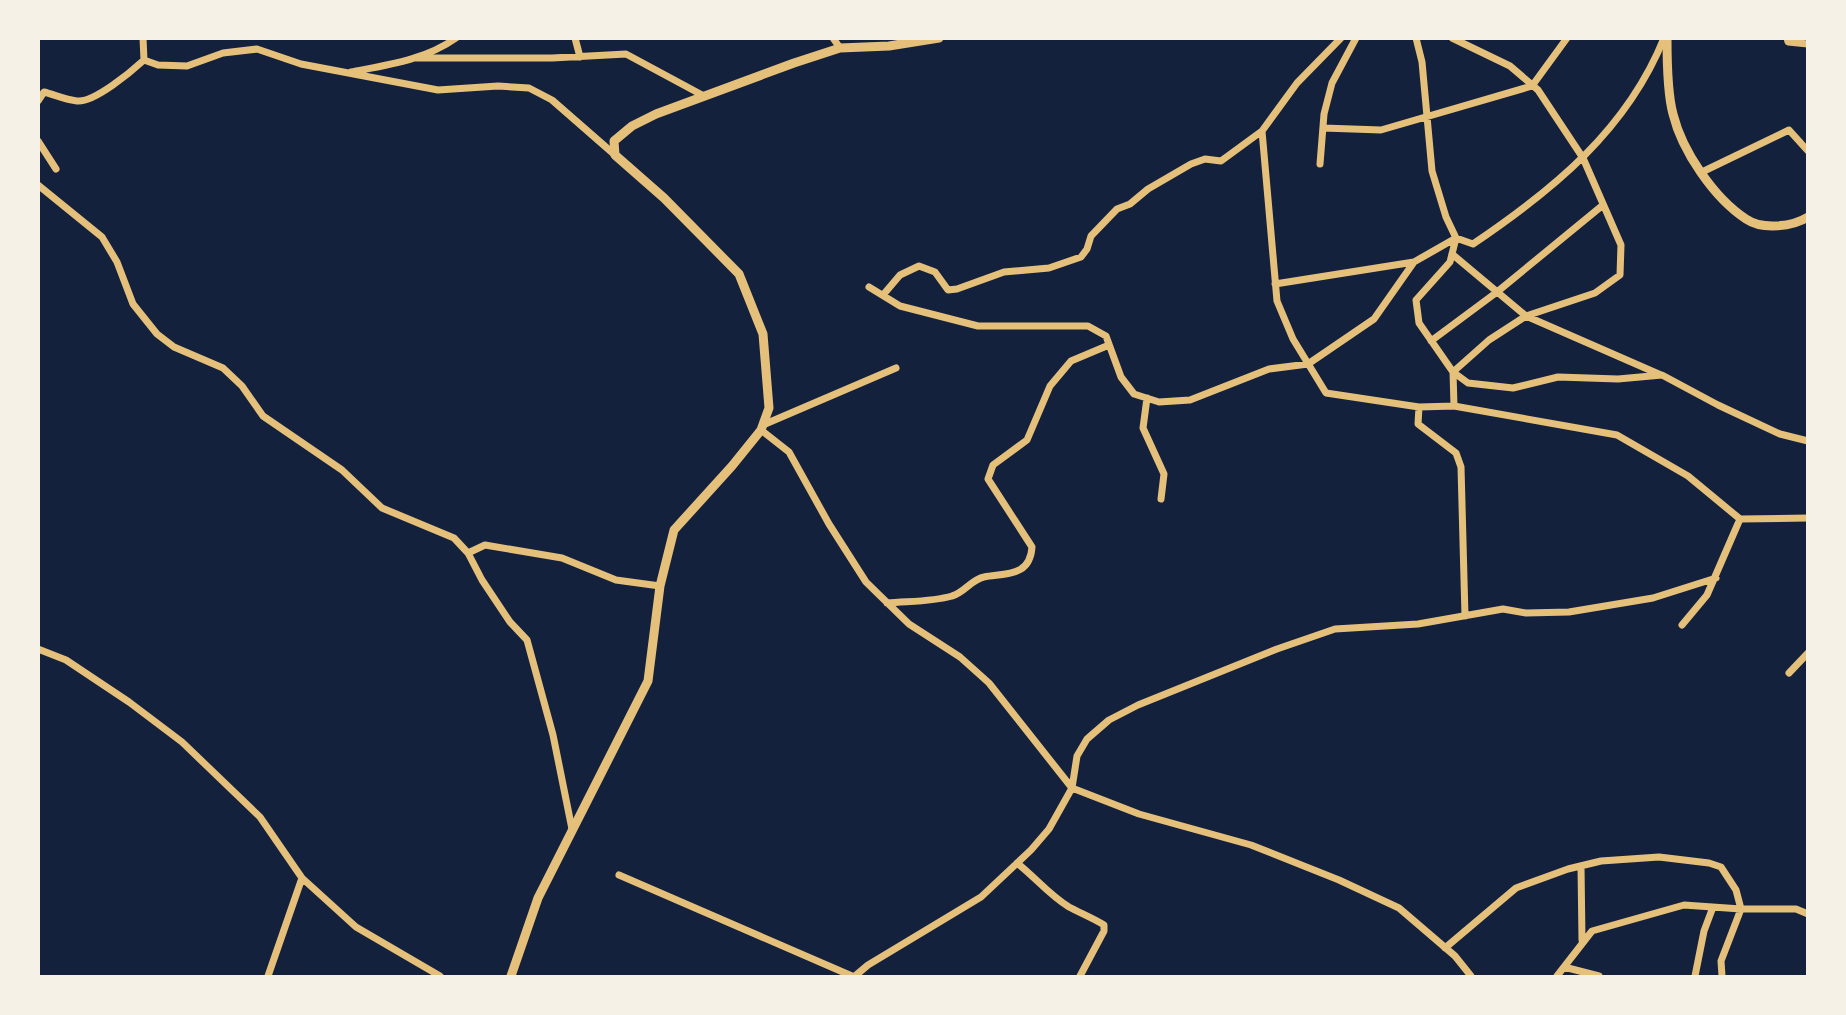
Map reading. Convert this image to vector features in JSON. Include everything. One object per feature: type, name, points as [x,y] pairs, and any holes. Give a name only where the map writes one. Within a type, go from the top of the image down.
[{"type":"street","points":[[143,38],[144,60]]},
{"type":"street","points":[[251,38],[257,49]]},
{"type":"street","points":[[347,73],[416,58],[436,51],[456,38]]},
{"type":"street","points":[[575,38],[580,57]]},
{"type":"street","points":[[833,38],[840,48]]},
{"type":"street","points":[[615,155],[614,141],[632,126],[794,62],[840,48],[888,46],[939,38]]},
{"type":"street","points":[[883,295],[900,275],[919,266],[934,272],[948,290],[1004,272],[1049,268],[1081,257],[1091,236],[1117,209],[1130,204],[1149,189],[1191,164],[1205,159],[1221,161],[1262,131],[1297,83],[1341,38]]},
{"type":"street","points":[[1320,164],[1324,114],[1332,83],[1356,38]]},
{"type":"street","points":[[1416,38],[1422,62],[1432,171],[1446,217],[1456,239],[1450,262],[1416,300],[1419,323],[1453,372],[1468,383],[1513,388],[1558,377],[1618,379],[1662,375]]},
{"type":"street","points":[[1452,38],[1510,66],[1538,90],[1583,158],[1620,245],[1620,275],[1595,293],[1526,317],[1489,340],[1453,372]]},
{"type":"street","points":[[1323,128],[1381,130],[1427,114],[1532,86],[1567,38]]},
{"type":"street","points":[[1787,38],[1788,42],[1808,44]]},
{"type":"street","points":[[1275,284],[1414,262],[1456,239],[1474,244],[1521,212],[1583,158],[1622,115],[1655,61],[1664,39]]},
{"type":"street","points":[[1664,39],[1672,114],[1693,160],[1718,194],[1748,221],[1777,227],[1808,216]]},
{"type":"street","points":[[144,60],[158,65],[187,66],[223,53],[257,49],[301,64],[438,90],[498,86],[529,88],[552,100],[664,198],[739,275],[763,334],[769,408],[762,427],[732,466],[674,530],[660,586],[648,681],[538,898],[513,976]]},
{"type":"street","points":[[416,58],[580,57],[626,54],[704,96]]},
{"type":"street","points":[[38,101],[44,92],[79,102],[90,99],[144,60]]},
{"type":"street","points":[[1702,172],[1789,130],[1808,151]]},
{"type":"street","points":[[1262,131],[1277,301],[1293,340],[1326,393],[1419,407],[1454,406],[1617,435],[1688,476],[1741,519],[1808,518]]},
{"type":"street","points":[[38,141],[56,169]]},
{"type":"street","points":[[38,185],[102,237],[117,262],[132,304],[156,334],[174,347],[223,368],[242,386],[263,416],[342,470],[382,508],[454,538],[468,554],[510,622],[527,640],[553,735],[572,829]]},
{"type":"street","points":[[1431,341],[1497,292],[1603,205]]},
{"type":"street","points":[[1452,254],[1526,317],[1662,375],[1768,428],[1808,441]]},
{"type":"street","points":[[869,287],[900,306],[978,326],[1088,326],[1106,336],[1121,377],[1134,394],[1159,402],[1190,400],[1269,369],[1308,364],[1374,319],[1414,262]]},
{"type":"street","points":[[887,603],[954,596],[982,577],[1000,576],[1022,569],[1031,557],[1032,547],[988,479],[993,466],[1027,440],[1050,386],[1071,360],[1109,345]]},
{"type":"street","points":[[762,427],[896,369]]},
{"type":"street","points":[[1453,372],[1454,406]]},
{"type":"street","points":[[1147,398],[1143,428],[1164,474],[1161,499]]},
{"type":"street","points":[[1419,407],[1418,424],[1456,453],[1461,467],[1465,616]]},
{"type":"street","points":[[762,427],[789,452],[829,524],[866,582],[909,624],[960,657],[989,683],[1072,788],[1139,814],[1251,845],[1339,880],[1399,908],[1444,947],[1471,976]]},
{"type":"street","points":[[1682,625],[1707,595],[1716,579],[1741,519]]},
{"type":"street","points":[[468,554],[485,545],[562,558],[616,580],[660,586]]},
{"type":"street","points":[[619,875],[853,976],[868,964],[981,897],[1017,863],[1049,829],[1072,788],[1077,756],[1087,739],[1109,720],[1138,705],[1277,649],[1335,629],[1418,624],[1503,609],[1527,613],[1569,612],[1653,598],[1716,579]]},
{"type":"street","points":[[38,649],[66,660],[182,742],[260,817],[302,878],[356,927],[440,976]]},
{"type":"street","points":[[1789,673],[1808,653]]},
{"type":"street","points":[[1444,947],[1516,888],[1601,861],[1659,857],[1721,867],[1736,890],[1741,909],[1721,961],[1722,976]]},
{"type":"street","points":[[1017,863],[1069,907],[1104,925],[1104,931],[1080,976]]},
{"type":"street","points":[[1581,866],[1582,940]]},
{"type":"street","points":[[268,976],[302,878]]},
{"type":"street","points":[[1557,976],[1591,931],[1684,905],[1796,909],[1808,914]]},
{"type":"street","points":[[1695,976],[1704,930],[1713,906]]},
{"type":"street","points":[[1564,967],[1599,976]]}]
